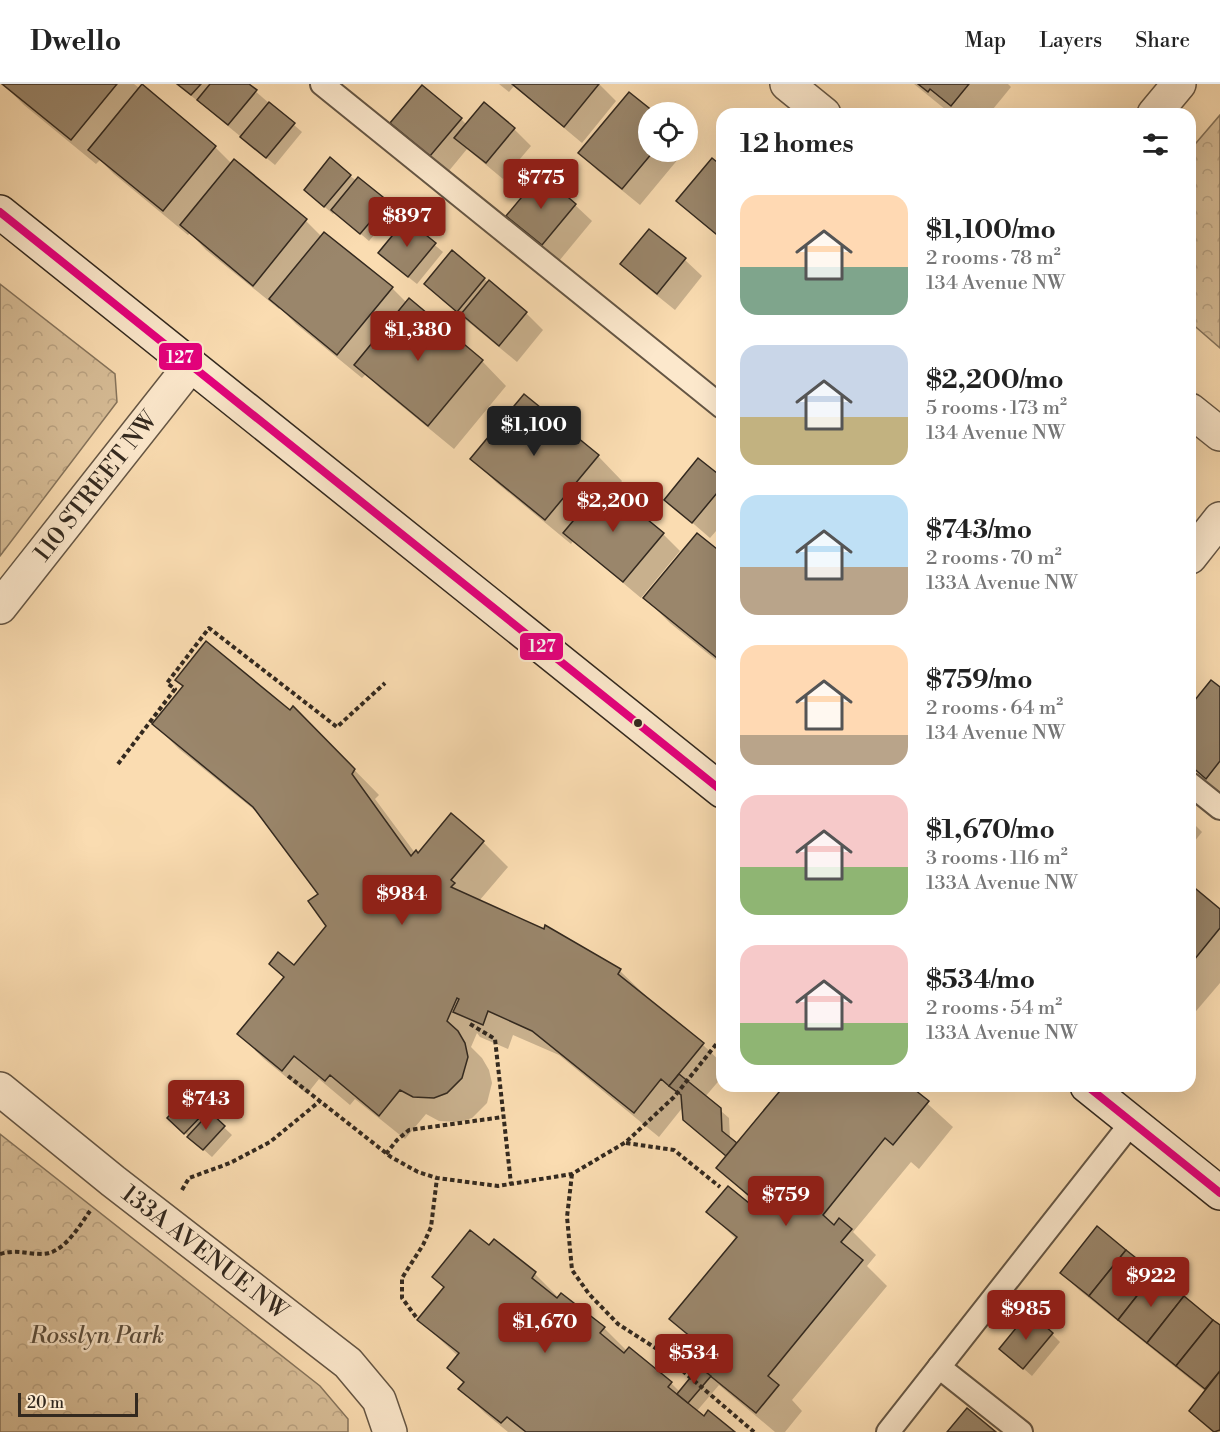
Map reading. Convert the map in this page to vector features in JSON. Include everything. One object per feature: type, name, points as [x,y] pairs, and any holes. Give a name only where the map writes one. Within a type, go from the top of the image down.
[{"type":"street","points":[[786,84],[816,108]]},
{"type":"street","points":[[1159,108],[1179,84]]},
{"type":"street","points":[[0,212],[716,786]]},
{"type":"street","name":"110 STREET NW","points":[[0,607],[191,364]]},
{"type":"street","points":[[1196,415],[1220,434]]},
{"type":"street","points":[[1196,549],[1220,519]]},
{"type":"street","name":"133A AVENUE NW","points":[[0,1089],[113,1181],[348,1364],[379,1400],[390,1432]]},
{"type":"street","points":[[1094,1092],[1220,1193]]},
{"type":"lane","points":[[322,84],[716,402]]},
{"type":"lane","points":[[1196,789],[1220,808]]},
{"type":"lane","points":[[888,1432],[1132,1122]]},
{"type":"lane","points":[[939,1367],[1021,1432]]},
{"type":"path","points":[[118,764],[175,689],[167,683],[209,628],[337,727],[385,683]]},
{"type":"path","points":[[470,1024],[495,1039],[511,1184]]},
{"type":"path","points":[[288,1076],[386,1154],[418,1172],[437,1178],[498,1186],[572,1174],[626,1142],[674,1097],[716,1044]]},
{"type":"path","points":[[181,1193],[189,1178],[230,1163],[270,1142],[320,1101]]},
{"type":"path","points":[[386,1154],[409,1130],[503,1117]]},
{"type":"path","points":[[626,1142],[674,1150],[720,1187]]},
{"type":"path","points":[[572,1174],[567,1216],[572,1270],[589,1294],[618,1324],[657,1349],[754,1432]]},
{"type":"path","points":[[416,1317],[402,1298],[402,1278],[423,1245],[431,1227],[437,1178]]},
{"type":"path","points":[[0,1254],[13,1251],[43,1254],[50,1252],[69,1238],[90,1211]]},
{"type":"green space","points":[[1220,115],[1220,348],[1196,327],[1196,143]]},
{"type":"green space","points":[[0,284],[115,374],[117,402],[0,556]]},
{"type":"green space","name":"Rosslyn Park","points":[[0,1134],[320,1386],[348,1419],[348,1432],[0,1432]]},
{"type":"building","points":[[2,84],[117,84],[71,140]]},
{"type":"building","points":[[142,84],[216,146],[163,211],[88,150]]},
{"type":"building","points":[[177,84],[201,84],[191,95]]},
{"type":"building","points":[[210,84],[249,84],[257,90],[228,125],[197,100]]},
{"type":"building","points":[[512,84],[599,84],[564,127]]},
{"type":"building","points":[[918,84],[969,84],[951,106],[930,89],[928,92]]},
{"type":"building","points":[[422,85],[462,118],[430,156],[390,123]]},
{"type":"building","points":[[629,92],[642,102],[638,102],[638,162],[645,162],[622,189],[578,153]]},
{"type":"building","points":[[269,102],[295,123],[266,158],[240,137]]},
{"type":"building","points":[[484,102],[515,128],[486,163],[454,138]]},
{"type":"building","points":[[330,157],[351,175],[324,207],[304,190]]},
{"type":"building","points":[[712,158],[716,161],[716,234],[676,201]]},
{"type":"building","points":[[234,159],[307,219],[253,286],[180,225]]},
{"type":"building","points":[[541,174],[576,204],[542,245],[506,216]]},
{"type":"building","points":[[358,177],[388,201],[360,234],[331,210]]},
{"type":"building","points":[[406,219],[436,243],[408,277],[378,253]]},
{"type":"building","points":[[649,229],[686,258],[657,294],[620,264]]},
{"type":"building","points":[[324,232],[393,287],[337,355],[269,299]]},
{"type":"building","points":[[452,250],[485,278],[457,312],[424,284]]},
{"type":"building","points":[[489,280],[527,312],[499,346],[461,314]]},
{"type":"building","points":[[409,298],[483,360],[428,426],[354,365]]},
{"type":"building","points":[[524,394],[599,455],[545,520],[470,459]]},
{"type":"building","points":[[698,458],[716,472],[716,494],[692,523],[664,500]]},
{"type":"building","points":[[604,484],[664,533],[623,582],[563,533]]},
{"type":"building","points":[[697,533],[716,548],[716,657],[643,598]]},
{"type":"building","points":[[206,641],[290,710],[293,706],[355,769],[352,774],[411,856],[416,850],[418,853],[451,813],[484,841],[451,880],[455,883],[451,887],[544,929],[545,925],[621,969],[618,974],[704,1043],[669,1086],[661,1079],[634,1113],[532,1031],[488,1011],[483,1025],[453,1012],[459,999],[457,998],[447,1021],[458,1031],[465,1043],[468,1057],[462,1078],[447,1093],[434,1098],[413,1097],[400,1090],[379,1116],[330,1075],[325,1081],[294,1056],[282,1071],[237,1034],[284,977],[269,964],[278,952],[294,965],[326,926],[308,901],[318,894],[253,807],[152,724],[183,686],[175,680]]},
{"type":"building","points":[[1211,680],[1220,687],[1220,761],[1206,779],[1196,770],[1196,699]]},
{"type":"building","points":[[1196,889],[1220,909],[1220,928],[1196,958]]},
{"type":"building","points":[[679,1074],[721,1108],[722,1131],[737,1143],[726,1156],[683,1120],[681,1095],[669,1086]]},
{"type":"building","points":[[779,1092],[918,1092],[929,1101],[893,1145],[885,1138],[823,1215],[834,1225],[839,1218],[852,1229],[841,1242],[863,1260],[768,1376],[779,1385],[756,1413],[698,1366],[709,1352],[669,1319],[737,1237],[706,1212],[728,1186],[749,1203],[753,1199],[716,1168]]},
{"type":"building","points":[[188,1096],[205,1112],[184,1134],[167,1118]]},
{"type":"building","points":[[210,1112],[225,1126],[203,1150],[187,1137]]},
{"type":"building","points":[[1097,1226],[1126,1250],[1089,1296],[1060,1273]]},
{"type":"building","points":[[470,1230],[489,1245],[494,1239],[536,1272],[532,1278],[557,1298],[561,1293],[605,1327],[600,1333],[624,1353],[629,1347],[672,1382],[668,1387],[704,1416],[708,1410],[735,1432],[526,1432],[507,1417],[501,1423],[458,1389],[464,1382],[447,1368],[459,1353],[417,1320],[444,1287],[432,1277]]},
{"type":"building","points":[[1126,1250],[1155,1273],[1118,1320],[1089,1296]]},
{"type":"building","points":[[1155,1273],[1184,1296],[1147,1343],[1118,1320]]},
{"type":"building","points":[[1184,1296],[1213,1320],[1176,1366],[1147,1343]]},
{"type":"building","points":[[1029,1312],[1053,1333],[1023,1369],[999,1349]]},
{"type":"building","points":[[1213,1320],[1220,1325],[1220,1371],[1205,1389],[1176,1366]]},
{"type":"building","points":[[699,1367],[711,1376],[688,1403],[677,1394]]},
{"type":"building","points":[[1220,1371],[1220,1430],[1214,1432],[1189,1411]]},
{"type":"building","points":[[967,1408],[996,1432],[947,1432]]},
{"type":"transit line","name":"127","points":[[0,212],[716,786]]},
{"type":"transit line","name":"127","points":[[1094,1092],[1220,1193]]}]
